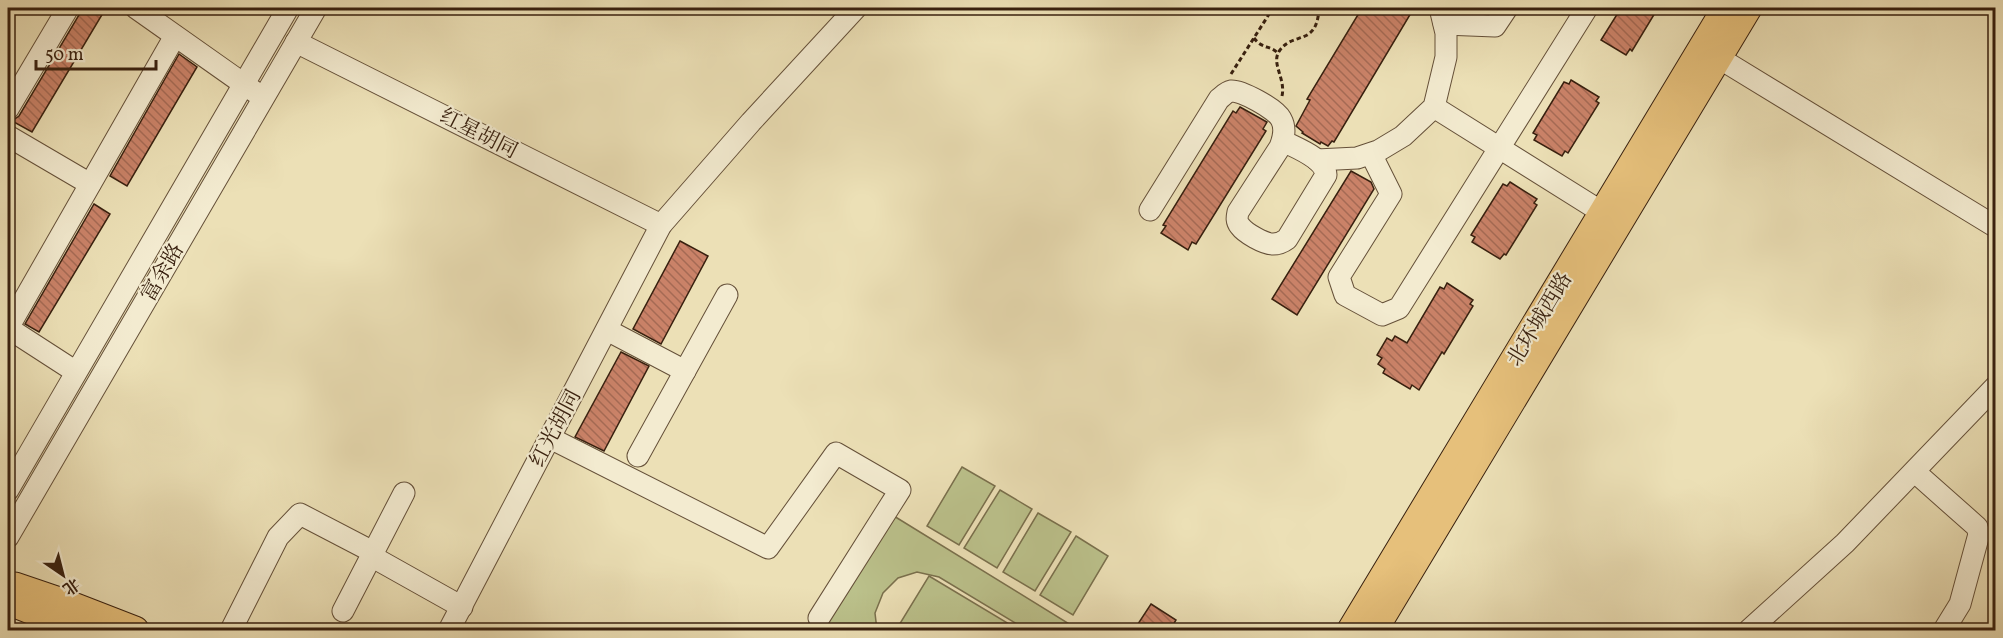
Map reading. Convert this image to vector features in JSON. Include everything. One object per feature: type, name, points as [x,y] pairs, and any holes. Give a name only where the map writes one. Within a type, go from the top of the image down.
[{"type":"main road","name":"北环城西路","points":[[1374,630],[1611,218],[1725,8]]},
{"type":"main road","name":"北环城西路","points":[[1351,630],[1611,218],[1719,58],[1748,8]]},
{"type":"main road","points":[[8,586],[15,586],[68,604],[135,630]]},
{"type":"main road","points":[[8,603],[81,630]]},
{"type":"street","points":[[8,109],[68,8]]},
{"type":"street","points":[[136,8],[264,98]]},
{"type":"street","name":"富余路","points":[[8,490],[288,8]]},
{"type":"street","name":"富余路","points":[[8,537],[316,8]]},
{"type":"street","name":"红光胡同","points":[[449,630],[662,225],[751,122],[856,8]]},
{"type":"street","points":[[1317,160],[1344,159],[1371,154],[1390,146],[1403,136],[1434,107],[1446,57],[1446,33],[1442,16],[1495,26],[1507,8]]},
{"type":"street","points":[[1371,154],[1391,194],[1339,277],[1345,295],[1382,315],[1399,308],[1587,8]]},
{"type":"street","points":[[76,372],[8,328],[175,36]]},
{"type":"street","name":"红星胡同","points":[[296,42],[662,225]]},
{"type":"street","points":[[1719,58],[1995,227]]},
{"type":"street","points":[[1150,210],[1219,99],[1231,91],[1239,91],[1275,112],[1281,118],[1285,136],[1238,212],[1237,217],[1241,227],[1266,243],[1277,244],[1287,239],[1324,181],[1326,170],[1317,160],[1282,141]]},
{"type":"street","points":[[1434,107],[1611,218]]},
{"type":"street","points":[[8,136],[90,184]]},
{"type":"street","points":[[638,456],[726,294]]},
{"type":"street","points":[[607,330],[685,371]]},
{"type":"street","points":[[1749,630],[1845,543],[1995,386]]},
{"type":"street","points":[[550,438],[768,548],[836,453],[900,490],[819,618]]},
{"type":"street","points":[[1915,472],[1977,527],[1979,534],[1960,604],[1944,630]]},
{"type":"street","points":[[343,612],[404,493]]},
{"type":"street","points":[[231,630],[278,537],[300,514],[462,607]]},
{"type":"path","points":[[1231,91],[1227,80],[1273,8]]},
{"type":"path","points":[[1275,112],[1283,93],[1284,83],[1276,63],[1278,53],[1283,46],[1307,36],[1314,29],[1318,20],[1319,8]]},
{"type":"path","points":[[1254,38],[1261,46],[1271,48],[1278,53]]},
{"type":"green space","points":[[962,467],[995,486],[959,545],[927,526]]},
{"type":"green space","points":[[1000,490],[1032,509],[997,568],[964,548]]},
{"type":"green space","points":[[889,513],[1079,630],[1027,630],[939,577],[917,572],[898,578],[883,593],[875,613],[877,630],[817,630]]},
{"type":"green space","points":[[1038,513],[1071,532],[1035,591],[1003,572]]},
{"type":"green space","points":[[1076,536],[1108,556],[1073,615],[1040,595]]},
{"type":"green space","points":[[929,576],[1019,630],[896,630]]},
{"type":"building","points":[[81,8],[106,8],[32,132],[12,121],[19,116]]},
{"type":"building","points":[[1362,8],[1414,8],[1334,142],[1332,141],[1328,146],[1321,142],[1320,144],[1302,133],[1296,126],[1310,100],[1307,99]]},
{"type":"building","points":[[1621,8],[1658,8],[1632,51],[1630,49],[1626,55],[1601,40]]},
{"type":"building","points":[[179,54],[197,67],[127,186],[110,176]]},
{"type":"building","points":[[1571,80],[1599,97],[1596,101],[1599,103],[1568,153],[1565,151],[1562,156],[1534,140],[1537,135],[1533,133],[1564,82],[1569,84]]},
{"type":"building","points":[[1240,107],[1267,122],[1263,129],[1266,131],[1196,244],[1192,242],[1188,250],[1161,233],[1166,226],[1163,225],[1233,111],[1236,113]]},
{"type":"building","points":[[1351,171],[1371,182],[1374,189],[1297,315],[1272,299]]},
{"type":"building","points":[[1510,182],[1537,199],[1534,203],[1537,205],[1506,255],[1504,254],[1500,259],[1472,242],[1475,237],[1471,235],[1503,184],[1507,186]]},
{"type":"building","points":[[94,204],[110,214],[39,332],[25,324]]},
{"type":"building","points":[[680,241],[708,256],[661,344],[633,329]]},
{"type":"building","points":[[1447,283],[1473,300],[1470,304],[1473,306],[1419,390],[1412,385],[1410,389],[1383,373],[1385,369],[1378,364],[1382,358],[1377,355],[1387,338],[1392,341],[1395,336],[1407,343],[1440,287],[1444,289]]},
{"type":"building","points":[[621,352],[649,366],[604,451],[575,437]]},
{"type":"building","points":[[1151,604],[1176,620],[1170,630],[1134,630]]}]
